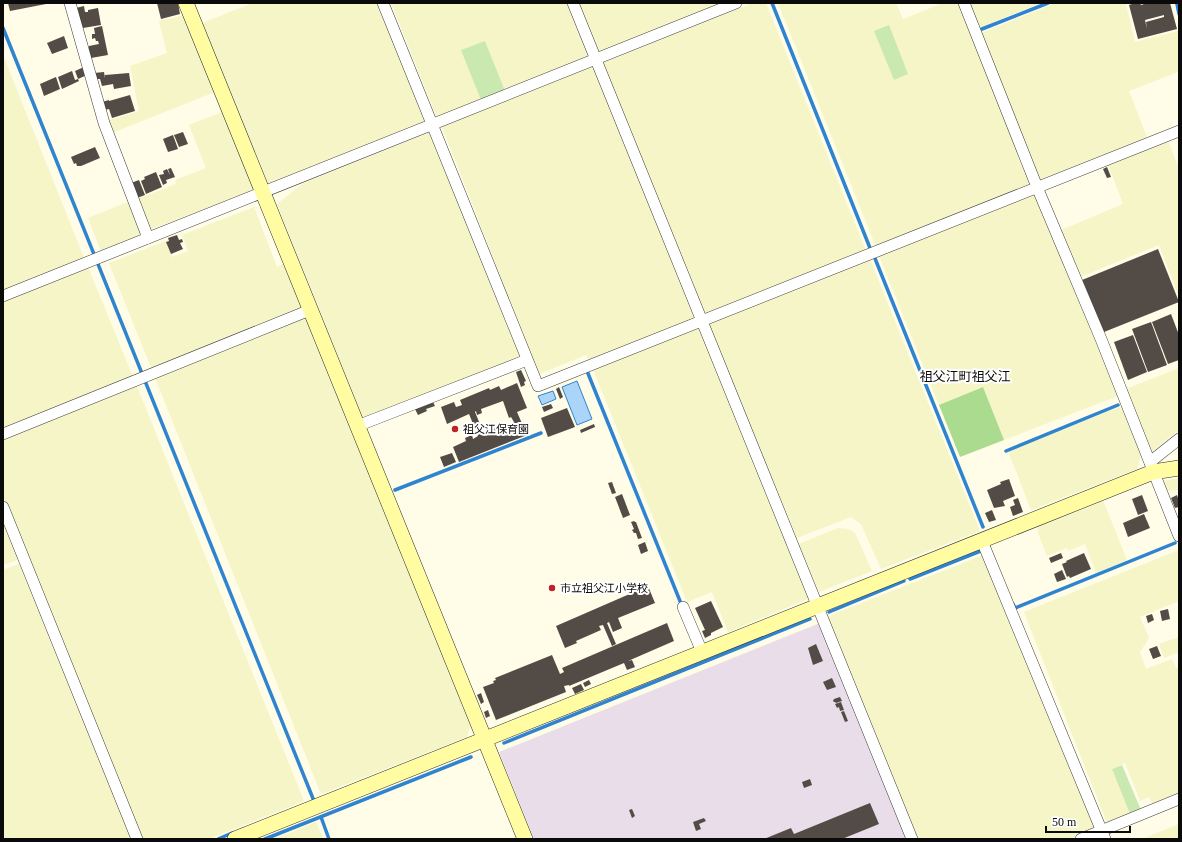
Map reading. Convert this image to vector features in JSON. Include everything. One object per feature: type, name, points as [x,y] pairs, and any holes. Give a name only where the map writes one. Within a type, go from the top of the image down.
[{"type":"street","points":[[70,3],[104,123],[148,238]]},
{"type":"street","points":[[186,3],[525,839]]},
{"type":"street","points":[[383,3],[538,386],[1179,131]]},
{"type":"street","points":[[573,3],[912,839]]},
{"type":"street","points":[[3,296],[595,58],[736,3]]},
{"type":"street","points":[[964,3],[1037,187],[1101,339],[1179,536]]},
{"type":"street","points":[[3,434],[310,310]]},
{"type":"street","points":[[357,426],[528,360]]},
{"type":"street","points":[[235,839],[982,541],[1152,467],[1179,440]]},
{"type":"street","points":[[1152,467],[1179,468]]},
{"type":"street","points":[[3,507],[137,839]]},
{"type":"street","points":[[982,541],[1103,835]]},
{"type":"street","points":[[683,607],[702,652]]},
{"type":"street","points":[[1081,839],[1103,835],[1179,799]]},
{"type":"shaded area","points":[[820,623],[908,839],[534,839],[499,752]]},
{"type":"green space","points":[[253,3],[377,3],[425,121],[268,185],[202,23]]},
{"type":"green space","points":[[391,3],[568,3],[589,58],[505,91],[485,41],[462,50],[481,100],[437,118]]},
{"type":"green space","points":[[724,3],[598,53],[578,4]]},
{"type":"green space","points":[[752,3],[766,3],[866,251],[705,315],[603,63]]},
{"type":"green space","points":[[778,3],[896,3],[903,19],[943,3],[960,3],[1033,183],[876,247]],"holes":[[[888,25],[908,74],[894,80]]]},
{"type":"green space","points":[[969,3],[1041,3],[979,28]]},
{"type":"green space","points":[[1056,3],[1128,3],[1126,4],[1135,42],[1178,31],[1178,72],[1129,91],[1148,140],[1044,181],[1039,179],[981,33]]},
{"type":"green space","points":[[184,15],[215,92],[112,133],[107,121],[139,111],[130,66],[167,53],[159,21]]},
{"type":"green space","points":[[889,25],[908,74],[894,80],[874,31]]},
{"type":"green space","points":[[485,41],[505,91],[481,100],[461,50]]},
{"type":"green space","points":[[3,55],[84,258],[3,291]]},
{"type":"green space","points":[[592,67],[594,68],[696,318],[589,360],[586,355],[539,374],[442,127]]},
{"type":"green space","points":[[222,112],[253,190],[152,229],[148,227],[137,199],[176,184],[175,180],[206,168],[189,125]]},
{"type":"green space","points":[[430,132],[521,358],[363,419],[277,204],[304,183]]},
{"type":"green space","points":[[1167,138],[1179,168],[1179,297],[1159,245],[1080,277],[1061,230],[1123,204],[1107,162]]},
{"type":"green space","points":[[1036,192],[1118,396],[1004,440],[983,387],[939,405],[878,253]]},
{"type":"green space","points":[[130,201],[141,230],[139,236],[101,251],[88,218]]},
{"type":"green space","points":[[254,207],[277,267],[285,263],[304,309],[152,370],[109,263],[166,241],[172,257],[188,251],[182,235]]},
{"type":"green space","points":[[869,257],[980,531],[881,569],[861,524],[851,517],[797,538],[708,321]]},
{"type":"green space","points":[[88,267],[133,377],[3,430],[3,301]]},
{"type":"green space","points":[[306,316],[471,724],[467,737],[321,794],[154,375]]},
{"type":"green space","points":[[699,325],[810,598],[728,632],[712,592],[687,602],[593,369]]},
{"type":"green space","points":[[1179,368],[1179,430],[1152,451],[1126,389]]},
{"type":"green space","points":[[136,384],[304,801],[209,839],[141,839],[3,496],[3,438]]},
{"type":"green space","points":[[983,387],[1004,440],[960,457],[939,405]]},
{"type":"green space","points":[[1122,406],[1141,455],[1137,469],[1031,510],[1008,451]]},
{"type":"green space","points":[[1179,478],[1179,490],[1167,491],[1163,481]]},
{"type":"green space","points":[[1103,500],[1127,560],[1096,573],[1085,544],[1068,551],[1067,548],[1047,556],[1038,533],[1037,526]]},
{"type":"green space","points":[[3,517],[19,557],[17,560],[3,565]]},
{"type":"green space","points":[[838,528],[849,529],[855,533],[872,571],[819,592],[799,544]]},
{"type":"green space","points":[[1179,550],[1179,601],[1140,617],[1149,638],[1140,652],[1146,669],[1172,659],[1176,668],[1179,667],[1179,795],[1153,805],[1149,797],[1140,801],[1125,763],[1112,769],[1130,814],[1107,823],[1024,612]]},
{"type":"green space","points":[[986,554],[1098,827],[1070,839],[917,839],[828,620],[831,615]]},
{"type":"green space","points":[[19,564],[22,565],[132,839],[3,839],[3,570]]},
{"type":"green space","points":[[1179,637],[1179,652],[1164,658],[1159,644]]},
{"type":"green space","points":[[1122,765],[1141,810],[1130,814],[1112,769]]},
{"type":"green space","points":[[316,822],[323,839],[274,839]]},
{"type":"green space","points":[[1179,824],[1179,839],[1142,839]]},
{"type":"water","points":[[577,381],[592,419],[577,425],[562,387]]},
{"type":"water","points":[[553,391],[556,399],[542,405],[538,396]]},
{"type":"building","points":[[8,3],[46,3],[46,4],[10,11]]},
{"type":"building","points":[[157,3],[178,3],[180,14],[161,19]]},
{"type":"building","points":[[1135,3],[1140,3],[1141,5],[1147,3],[1170,3],[1177,29],[1138,39],[1129,5]],"holes":[[[1164,15],[1164,17],[1146,22],[1147,29],[1145,20]]]},
{"type":"building","points":[[84,6],[85,12],[98,8],[101,25],[83,28],[82,25],[80,25],[76,8]]},
{"type":"building","points":[[102,26],[108,55],[91,58],[88,49],[89,46],[99,44],[95,38],[92,39],[92,34],[95,34],[94,28]]},
{"type":"building","points":[[64,36],[68,48],[52,54],[47,43]]},
{"type":"building","points":[[84,67],[87,75],[78,79],[75,71]]},
{"type":"building","points":[[72,71],[75,80],[78,79],[79,81],[62,89],[58,77]]},
{"type":"building","points":[[104,72],[105,78],[105,75],[129,73],[131,86],[114,89],[113,84],[102,86],[100,79],[95,79],[94,73]]},
{"type":"building","points":[[56,77],[60,89],[44,96],[40,84]]},
{"type":"building","points":[[130,95],[135,111],[112,118],[109,109],[104,110],[102,102]]},
{"type":"building","points":[[183,132],[188,144],[179,147],[174,135]]},
{"type":"building","points":[[173,135],[178,149],[168,152],[163,139]]},
{"type":"building","points":[[95,147],[100,158],[81,166],[77,166],[76,163],[74,164],[71,157]]},
{"type":"building","points":[[1107,167],[1111,177],[1107,178],[1103,169]]},
{"type":"building","points":[[171,168],[175,177],[166,180],[167,183],[163,185],[159,175],[164,174],[163,171],[167,169],[170,175],[168,169]]},
{"type":"building","points":[[156,172],[162,187],[146,194],[141,181],[145,179],[144,177]]},
{"type":"building","points":[[139,180],[145,195],[137,198],[131,183]]},
{"type":"building","points":[[177,235],[179,240],[182,239],[183,242],[180,243],[183,249],[171,254],[166,242],[169,241],[168,238]]},
{"type":"building","points":[[1158,249],[1179,302],[1104,332],[1082,280]]},
{"type":"building","points":[[1171,314],[1179,335],[1179,360],[1168,364],[1152,322]]},
{"type":"building","points":[[1151,322],[1167,365],[1148,372],[1132,329]]},
{"type":"building","points":[[1133,335],[1147,372],[1128,380],[1114,342]]},
{"type":"building","points":[[521,370],[526,381],[524,382],[525,385],[521,387],[516,372]]},
{"type":"building","points":[[517,383],[527,408],[517,412],[527,435],[459,462],[453,447],[466,441],[465,438],[472,435],[473,439],[478,436],[469,414],[447,424],[441,407],[454,402],[456,407],[462,405],[460,400],[489,388],[490,390],[499,386],[501,390]],"holes":[[[503,401],[509,418],[511,417],[514,422],[501,427],[500,424],[493,427],[494,430],[484,434],[475,412],[476,411],[477,415],[482,413],[481,409]]]},
{"type":"building","points":[[559,387],[563,397],[560,399],[556,389]]},
{"type":"building","points":[[433,402],[435,406],[426,409],[427,411],[418,415],[415,409]]},
{"type":"building","points":[[551,404],[553,408],[544,412],[542,407]]},
{"type":"building","points":[[567,408],[575,427],[548,437],[541,418]]},
{"type":"building","points":[[594,424],[595,427],[581,433],[580,430]]},
{"type":"building","points":[[452,453],[456,462],[444,467],[440,457]]},
{"type":"building","points":[[1009,479],[1015,496],[1003,501],[1005,506],[994,508],[987,490],[1001,484],[1000,482]]},
{"type":"building","points":[[612,482],[616,493],[612,494],[608,483]]},
{"type":"building","points":[[622,494],[630,515],[623,518],[615,497]]},
{"type":"building","points":[[1142,495],[1148,511],[1138,515],[1132,499]]},
{"type":"building","points":[[1177,495],[1179,507],[1175,508],[1171,498]]},
{"type":"building","points":[[1018,498],[1023,512],[1013,516],[1010,507],[1015,505],[1013,500]]},
{"type":"building","points":[[992,510],[996,520],[989,522],[985,513]]},
{"type":"building","points":[[1144,514],[1150,528],[1128,537],[1123,523]]},
{"type":"building","points":[[631,522],[636,522],[642,538],[638,539],[636,533],[632,530],[634,529]]},
{"type":"building","points":[[645,542],[648,551],[641,554],[638,545]]},
{"type":"building","points":[[1061,553],[1063,558],[1051,563],[1049,558]]},
{"type":"building","points":[[1084,553],[1091,569],[1070,578],[1069,576],[1067,577],[1062,564]]},
{"type":"building","points":[[1062,570],[1066,579],[1057,582],[1054,574]]},
{"type":"building","points":[[648,586],[655,603],[618,618],[622,628],[613,632],[609,622],[607,623],[616,644],[612,646],[603,625],[599,626],[601,630],[576,641],[577,643],[565,648],[556,626]]},
{"type":"building","points":[[711,601],[723,627],[705,638],[702,631],[705,630],[695,608]]},
{"type":"building","points":[[1168,609],[1170,619],[1162,621],[1160,611]]},
{"type":"building","points":[[1152,614],[1154,620],[1148,623],[1146,616]]},
{"type":"building","points":[[667,623],[674,641],[628,661],[632,660],[635,667],[627,670],[624,663],[569,686],[564,686],[566,692],[496,720],[483,687],[494,683],[493,681],[496,680],[495,678],[552,655],[560,674],[564,672],[562,668]]},
{"type":"building","points":[[816,644],[823,661],[813,665],[808,648]]},
{"type":"building","points":[[1157,646],[1161,656],[1153,659],[1149,649]]},
{"type":"building","points":[[832,678],[836,687],[827,690],[823,682]]},
{"type":"building","points":[[589,680],[591,684],[585,687],[583,683]]},
{"type":"building","points":[[581,684],[584,690],[575,694],[572,688]]},
{"type":"building","points":[[481,693],[484,702],[481,704],[477,695]]},
{"type":"building","points":[[840,697],[842,701],[836,703],[833,701],[834,699]]},
{"type":"building","points":[[841,702],[844,710],[840,711],[839,707],[837,708],[835,704]]},
{"type":"building","points":[[488,710],[490,716],[486,718],[484,712]]},
{"type":"building","points":[[844,711],[848,721],[845,722],[841,712]]},
{"type":"building","points":[[810,779],[812,785],[804,788],[802,782]]},
{"type":"building","points":[[870,803],[879,824],[842,839],[764,839],[791,828],[794,834]]},
{"type":"building","points":[[632,809],[635,816],[632,818],[629,810]]},
{"type":"building","points":[[704,818],[706,821],[699,824],[701,829],[696,831],[693,822]]},
{"type":"waterway","points":[[772,3],[870,248]]},
{"type":"waterway","points":[[982,29],[1048,3]]},
{"type":"waterway","points":[[1177,4],[1179,14]]},
{"type":"waterway","points":[[3,28],[314,801]]},
{"type":"waterway","points":[[874,256],[983,527]]},
{"type":"waterway","points":[[587,371],[680,601]]},
{"type":"waterway","points":[[1006,451],[1118,405]]},
{"type":"waterway","points":[[395,490],[541,433]]},
{"type":"waterway","points":[[1013,604],[1015,608],[1175,543]]},
{"type":"waterway","points":[[910,579],[983,550]]},
{"type":"waterway","points":[[829,612],[904,581]]},
{"type":"waterway","points":[[504,743],[810,619]]},
{"type":"waterway","points":[[265,839],[471,757]]},
{"type":"waterway","points":[[321,817],[329,839]]},
{"type":"waterway","points":[[218,839],[232,833]]},
{"type":"place","name":"祖父江保育園","points":[[455,429]]},
{"type":"place","name":"市立祖父江小学校","points":[[552,588]]},
{"type":"district","name":"祖父江町祖父江","points":[[965,376]]}]
